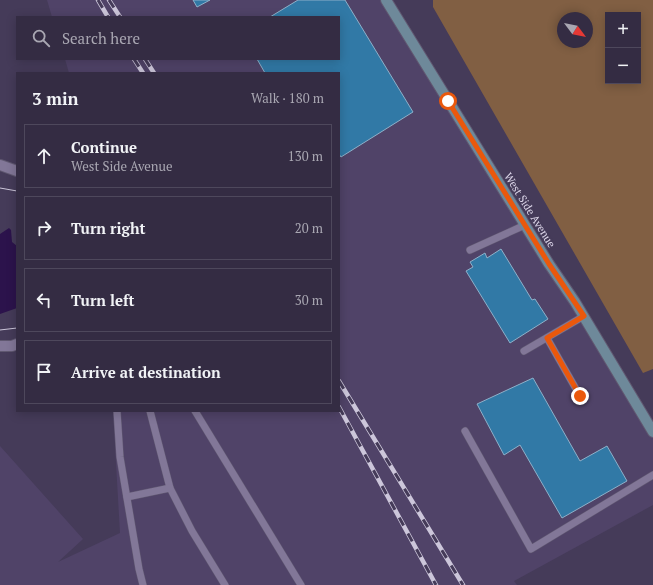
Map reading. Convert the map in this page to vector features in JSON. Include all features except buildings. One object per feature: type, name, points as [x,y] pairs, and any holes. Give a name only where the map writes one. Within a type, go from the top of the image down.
[{"type":"street","name":"West Side Avenue","points":[[386,0],[525,225],[584,316],[653,432]]},
{"type":"street","points":[[0,165],[16,171]]},
{"type":"street","points":[[0,346],[16,344]]},
{"type":"lane","points":[[470,250],[525,225]]},
{"type":"lane","points":[[524,351],[584,316]]},
{"type":"lane","points":[[547,338],[580,396]]},
{"type":"lane","points":[[117,412],[120,456],[143,585]]},
{"type":"lane","points":[[150,412],[170,488],[192,531],[225,585]]},
{"type":"lane","points":[[196,412],[301,585]]},
{"type":"lane","points":[[464,431],[531,549],[653,475]]},
{"type":"lane","points":[[127,497],[170,488]]},
{"type":"shaded area","points":[[47,0],[386,0],[653,437],[653,505],[514,581],[517,585],[0,585],[0,446],[83,539],[58,562],[120,533],[113,412],[340,412],[340,72],[69,72],[65,60],[340,60],[340,16],[52,16]]},
{"type":"shaded area","points":[[433,0],[653,0],[653,369],[643,373],[433,7]]},
{"type":"shaded area","points":[[9,228],[11,230],[12,242],[16,245],[16,308],[0,314],[0,234]]},
{"type":"tram line","points":[[0,188],[16,191]]},
{"type":"tram line","points":[[0,330],[16,328]]},
{"type":"railway","points":[[98,0],[107,16]]},
{"type":"railway","points":[[109,0],[119,16]]},
{"type":"railway","points":[[135,60],[142,72]]},
{"type":"railway","points":[[146,60],[153,72]]},
{"type":"railway","points":[[340,383],[463,585]]},
{"type":"railway","points":[[340,409],[436,585]]},
{"type":"route","points":[[448,101],[549,264],[584,316],[547,338],[580,396]]}]
